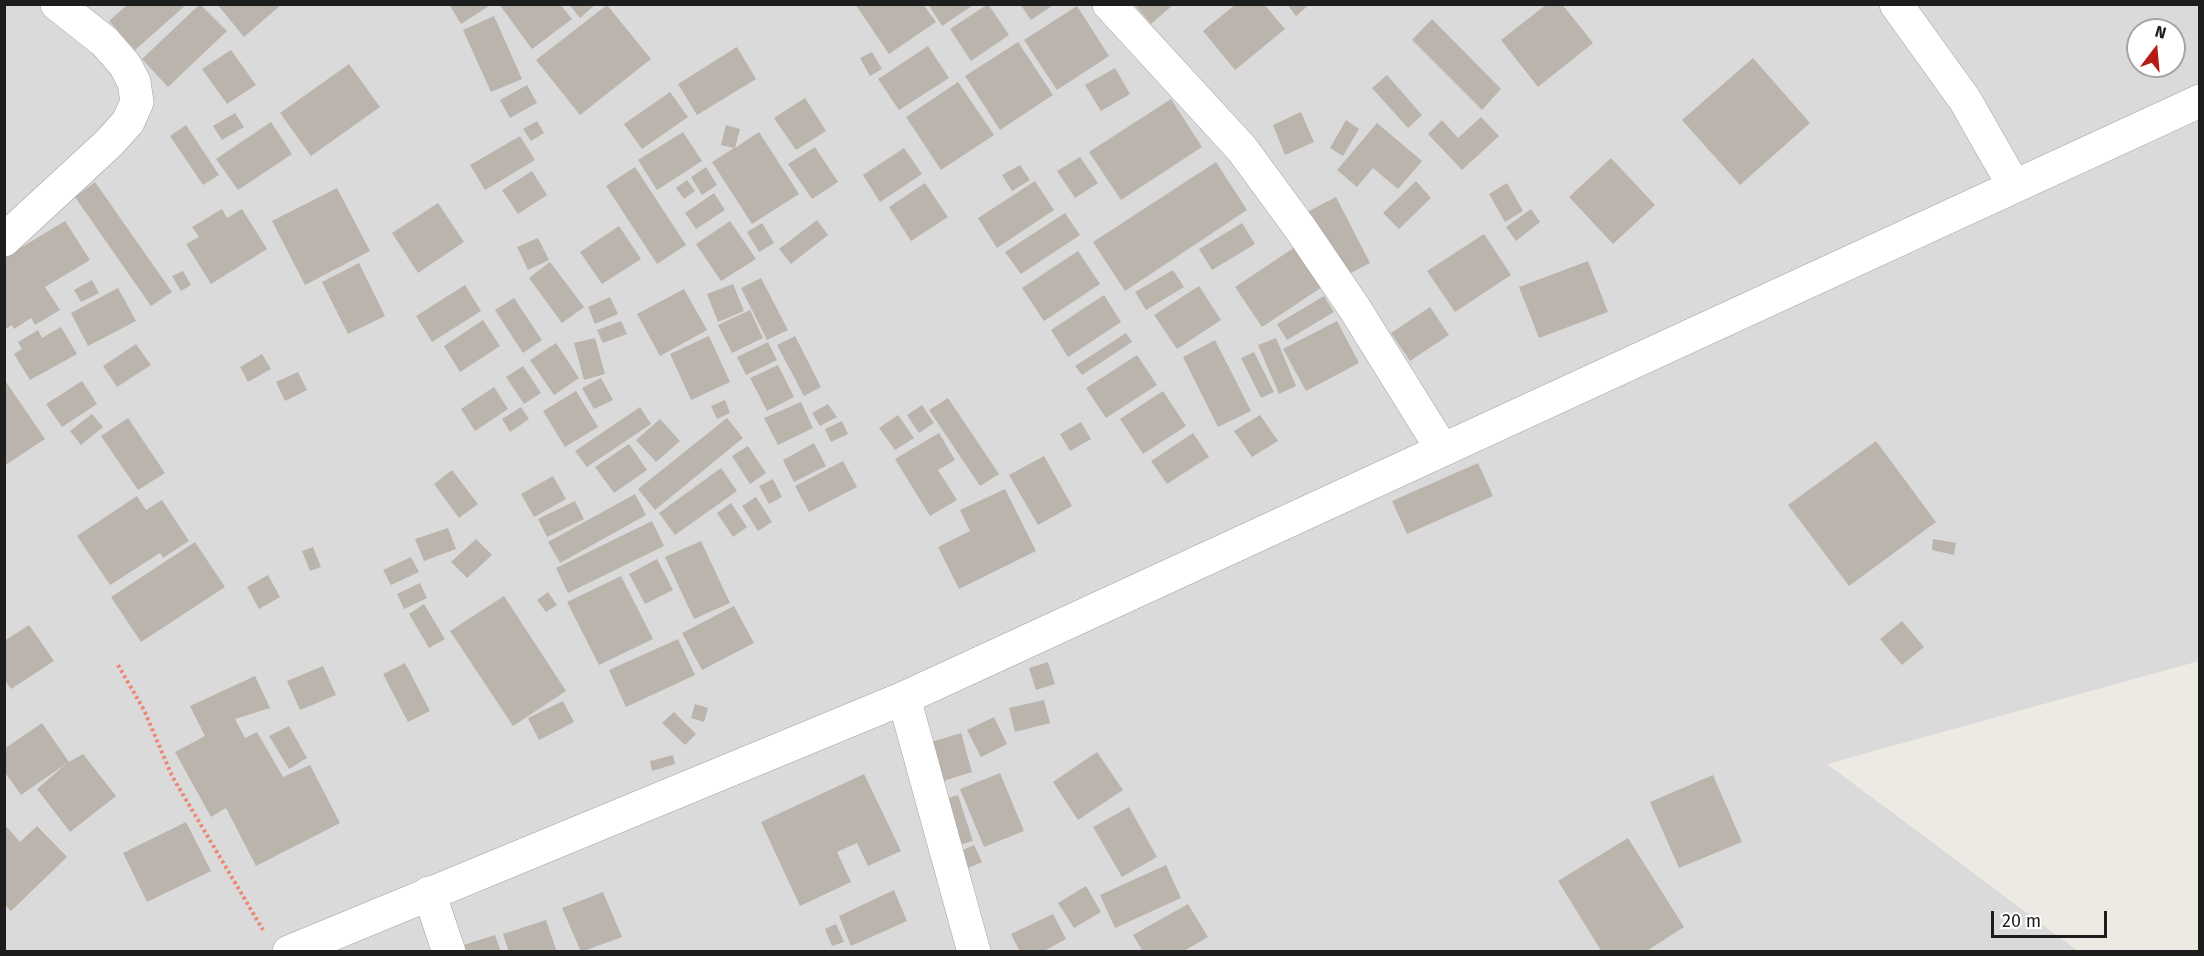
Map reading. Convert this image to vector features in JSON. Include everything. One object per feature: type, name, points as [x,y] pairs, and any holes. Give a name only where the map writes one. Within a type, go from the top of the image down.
[{"type":"street","points":[[4,240],[109,143],[128,122],[137,102],[135,82],[125,65],[105,42],[57,4]]},
{"type":"street","points":[[1109,4],[1255,166],[1348,300],[1442,449]]},
{"type":"street","points":[[1896,4],[1965,100],[2014,186]]},
{"type":"street","points":[[277,942],[429,893],[904,698],[2199,101]]},
{"type":"street","points":[[904,698],[974,951]]},
{"type":"street","points":[[429,893],[449,951]]},
{"type":"path","points":[[118,665],[144,710],[172,776],[277,942]]},
{"type":"shaded area","points":[[5,5],[2199,5],[2199,661],[1827,764],[2078,951],[5,952]]},
{"type":"building","points":[[128,4],[187,4],[135,50],[109,21]]},
{"type":"building","points":[[200,4],[227,31],[168,87],[142,59]]},
{"type":"building","points":[[217,4],[282,4],[244,37]]},
{"type":"building","points":[[449,4],[488,4],[489,6],[461,24]]},
{"type":"building","points":[[499,4],[560,4],[572,19],[532,49]]},
{"type":"building","points":[[569,4],[596,4],[580,18]]},
{"type":"building","points":[[855,4],[923,4],[936,22],[889,54]]},
{"type":"building","points":[[928,4],[975,4],[942,26]]},
{"type":"building","points":[[988,4],[1009,35],[971,61],[950,29]]},
{"type":"building","points":[[1020,4],[1055,4],[1031,20]]},
{"type":"building","points":[[1134,4],[1174,4],[1151,24]]},
{"type":"building","points":[[1236,4],[1264,4],[1285,29],[1235,70],[1203,31]]},
{"type":"building","points":[[1287,4],[1310,4],[1296,16]]},
{"type":"building","points":[[1547,4],[1562,4],[1593,43],[1538,87],[1501,40]]},
{"type":"building","points":[[607,5],[651,59],[580,115],[536,60]]},
{"type":"building","points":[[1077,6],[1109,56],[1057,90],[1024,40]]},
{"type":"building","points":[[494,16],[522,79],[491,92],[463,30]]},
{"type":"building","points":[[1432,19],[1501,89],[1482,110],[1412,40]]},
{"type":"building","points":[[1018,42],[1053,95],[1000,130],[965,76]]},
{"type":"building","points":[[928,46],[949,78],[899,110],[878,79]]},
{"type":"building","points":[[737,47],[756,79],[697,115],[678,84]]},
{"type":"building","points":[[231,50],[256,85],[227,104],[202,69]]},
{"type":"building","points":[[872,52],[882,69],[870,76],[860,58]]},
{"type":"building","points":[[1753,58],[1810,123],[1740,185],[1682,120]]},
{"type":"building","points":[[349,64],[380,107],[311,156],[280,113]]},
{"type":"building","points":[[1115,68],[1130,94],[1101,111],[1085,85]]},
{"type":"building","points":[[1387,75],[1422,115],[1408,128],[1372,88]]},
{"type":"building","points":[[958,82],[994,135],[941,170],[906,117]]},
{"type":"building","points":[[527,85],[537,103],[510,118],[500,100]]},
{"type":"building","points":[[670,92],[688,117],[642,149],[624,124]]},
{"type":"building","points":[[805,98],[826,131],[796,150],[774,118]]},
{"type":"building","points":[[1171,99],[1202,147],[1121,200],[1089,152]]},
{"type":"building","points":[[1301,112],[1314,142],[1285,155],[1273,125]]},
{"type":"building","points":[[235,113],[244,127],[222,140],[213,126]]},
{"type":"building","points":[[1481,117],[1499,136],[1462,170],[1428,134],[1442,120],[1458,138]]},
{"type":"building","points":[[1346,120],[1359,129],[1343,156],[1330,148]]},
{"type":"building","points":[[537,121],[544,133],[531,141],[523,129]]},
{"type":"building","points":[[271,122],[292,154],[238,190],[216,159]]},
{"type":"building","points":[[1377,123],[1422,161],[1398,189],[1373,168],[1357,187],[1337,170]]},
{"type":"building","points":[[186,125],[219,175],[203,185],[170,136]]},
{"type":"building","points":[[726,125],[740,129],[735,148],[759,132],[799,194],[752,224],[712,162],[734,148],[721,145]]},
{"type":"building","points":[[683,132],[702,161],[657,190],[638,160]]},
{"type":"building","points":[[520,136],[535,160],[485,190],[470,165]]},
{"type":"building","points":[[815,147],[838,182],[812,199],[788,164]]},
{"type":"building","points":[[904,148],[922,174],[880,202],[863,175]]},
{"type":"building","points":[[1080,157],[1098,183],[1075,198],[1057,171]]},
{"type":"building","points":[[1611,158],[1655,205],[1613,244],[1569,197]]},
{"type":"building","points":[[1216,162],[1247,210],[1125,291],[1093,242]]},
{"type":"building","points":[[1020,165],[1030,180],[1012,191],[1002,175]]},
{"type":"building","points":[[635,167],[686,245],[657,264],[606,186]]},
{"type":"building","points":[[706,167],[717,185],[702,195],[691,177]]},
{"type":"building","points":[[532,171],[547,195],[518,214],[502,190]]},
{"type":"building","points":[[687,180],[695,191],[684,199],[676,188]]},
{"type":"building","points":[[1035,181],[1054,210],[997,248],[978,218]]},
{"type":"building","points":[[1416,181],[1431,198],[1399,229],[1383,213]]},
{"type":"building","points":[[95,182],[172,292],[151,306],[75,197]]},
{"type":"building","points":[[925,183],[948,217],[911,241],[889,207]]},
{"type":"building","points":[[1507,183],[1523,211],[1505,222],[1489,194]]},
{"type":"building","points":[[337,188],[370,251],[305,285],[272,221]]},
{"type":"building","points":[[714,193],[725,210],[696,229],[685,213]]},
{"type":"building","points":[[1336,197],[1370,263],[1339,279],[1305,213]]},
{"type":"building","points":[[438,203],[464,242],[418,273],[392,233]]},
{"type":"building","points":[[222,209],[227,218],[242,209],[267,249],[211,284],[186,244],[199,237],[192,227]]},
{"type":"building","points":[[1531,209],[1540,222],[1516,241],[1506,227]]},
{"type":"building","points":[[1065,213],[1080,235],[1021,274],[1005,252]]},
{"type":"building","points":[[817,220],[828,235],[791,264],[779,249]]},
{"type":"building","points":[[65,221],[90,260],[45,287],[60,310],[35,325],[31,318],[14,329],[12,325],[4,330],[4,258]]},
{"type":"building","points":[[730,221],[756,259],[721,281],[696,244]]},
{"type":"building","points":[[762,223],[774,243],[759,252],[747,232]]},
{"type":"building","points":[[1242,223],[1255,244],[1212,270],[1199,249]]},
{"type":"building","points":[[619,226],[641,259],[602,284],[580,252]]},
{"type":"building","points":[[1484,234],[1511,275],[1455,312],[1427,271]]},
{"type":"building","points":[[538,238],[549,260],[528,270],[517,247]]},
{"type":"building","points":[[1298,245],[1325,285],[1262,327],[1235,287]]},
{"type":"building","points":[[1078,251],[1100,284],[1044,321],[1022,288]]},
{"type":"building","points":[[1588,261],[1608,312],[1539,338],[1519,287]]},
{"type":"building","points":[[550,262],[584,307],[562,323],[529,278]]},
{"type":"building","points":[[359,263],[385,316],[348,334],[322,282]]},
{"type":"building","points":[[1173,270],[1184,287],[1146,310],[1135,292]]},
{"type":"building","points":[[183,271],[191,285],[181,291],[172,276]]},
{"type":"building","points":[[761,278],[788,330],[767,340],[741,288]]},
{"type":"building","points":[[92,280],[99,293],[81,302],[74,290]]},
{"type":"building","points":[[733,284],[744,311],[718,322],[707,294]]},
{"type":"building","points":[[465,285],[481,311],[432,342],[416,316]]},
{"type":"building","points":[[1199,286],[1221,320],[1177,349],[1154,315]]},
{"type":"building","points":[[118,288],[136,321],[88,346],[71,313]]},
{"type":"building","points":[[684,289],[707,330],[660,356],[637,314]]},
{"type":"building","points":[[1104,295],[1121,322],[1068,357],[1051,330]]},
{"type":"building","points":[[1324,296],[1334,312],[1287,340],[1277,324]]},
{"type":"building","points":[[610,297],[618,314],[595,324],[588,307]]},
{"type":"building","points":[[514,298],[542,340],[523,353],[495,310]]},
{"type":"building","points":[[1430,307],[1449,335],[1410,361],[1391,333]]},
{"type":"building","points":[[750,310],[763,338],[732,353],[718,325]]},
{"type":"building","points":[[483,320],[500,346],[460,372],[444,346]]},
{"type":"building","points":[[621,321],[627,334],[603,343],[597,330]]},
{"type":"building","points":[[1337,321],[1359,363],[1306,391],[1283,349]]},
{"type":"building","points":[[61,327],[77,354],[30,380],[14,354],[22,349],[18,342],[38,330],[42,338]]},
{"type":"building","points":[[1126,333],[1132,342],[1082,375],[1075,366]]},
{"type":"building","points":[[709,336],[730,382],[691,400],[670,354]]},
{"type":"building","points":[[795,336],[821,387],[804,396],[777,345]]},
{"type":"building","points":[[595,338],[605,374],[584,380],[574,343]]},
{"type":"building","points":[[1276,338],[1296,386],[1279,394],[1258,345]]},
{"type":"building","points":[[1215,340],[1251,411],[1218,427],[1183,357]]},
{"type":"building","points":[[768,342],[777,360],[746,375],[737,357]]},
{"type":"building","points":[[556,343],[579,378],[554,395],[530,360]]},
{"type":"building","points":[[136,344],[151,365],[117,387],[103,366]]},
{"type":"building","points":[[1254,352],[1274,392],[1261,398],[1241,358]]},
{"type":"building","points":[[262,354],[271,369],[248,382],[240,367]]},
{"type":"building","points":[[1137,355],[1157,385],[1106,418],[1086,388]]},
{"type":"building","points":[[778,365],[794,397],[767,411],[750,378]]},
{"type":"building","points":[[523,366],[541,393],[524,404],[506,377]]},
{"type":"building","points":[[298,372],[307,390],[285,401],[276,382]]},
{"type":"building","points":[[601,378],[613,400],[594,409],[582,388]]},
{"type":"building","points":[[4,379],[45,439],[4,466]]},
{"type":"building","points":[[82,381],[97,404],[62,427],[46,404]]},
{"type":"building","points":[[494,387],[508,409],[475,431],[461,409]]},
{"type":"building","points":[[576,391],[598,427],[565,447],[543,411]]},
{"type":"building","points":[[1163,391],[1186,426],[1143,454],[1120,419]]},
{"type":"building","points":[[948,398],[999,474],[980,486],[929,410]]},
{"type":"building","points":[[725,400],[730,413],[717,419],[711,406]]},
{"type":"building","points":[[801,402],[813,428],[778,445],[764,418]]},
{"type":"building","points":[[828,404],[837,417],[820,426],[812,413]]},
{"type":"building","points":[[922,405],[934,423],[919,433],[907,415]]},
{"type":"building","points":[[521,407],[529,419],[510,432],[502,419]]},
{"type":"building","points":[[640,407],[651,424],[587,467],[575,451]]},
{"type":"building","points":[[92,414],[103,427],[81,445],[70,431]]},
{"type":"building","points":[[898,415],[914,438],[895,450],[879,428]]},
{"type":"building","points":[[1260,415],[1278,441],[1252,457],[1234,431]]},
{"type":"building","points":[[128,418],[165,473],[138,490],[101,436]]},
{"type":"building","points":[[727,418],[743,438],[655,510],[638,489]]},
{"type":"building","points":[[660,419],[680,441],[656,462],[636,440]]},
{"type":"building","points":[[842,421],[848,434],[831,442],[825,429]]},
{"type":"building","points":[[1081,422],[1091,439],[1070,451],[1060,434]]},
{"type":"building","points":[[939,433],[955,460],[938,470],[957,500],[930,516],[895,459]]},
{"type":"building","points":[[1193,433],[1209,457],[1167,484],[1151,461]]},
{"type":"building","points":[[1876,441],[1936,522],[1849,586],[1788,505]]},
{"type":"building","points":[[814,443],[826,466],[794,482],[783,460]]},
{"type":"building","points":[[629,444],[647,470],[614,493],[595,467]]},
{"type":"building","points":[[748,446],[766,473],[750,484],[732,456]]},
{"type":"building","points":[[1044,456],[1072,506],[1038,525],[1009,475]]},
{"type":"building","points":[[843,461],[857,487],[809,512],[795,486]]},
{"type":"building","points":[[1478,463],[1493,496],[1407,534],[1392,501]]},
{"type":"building","points":[[721,468],[737,491],[675,535],[659,513]]},
{"type":"building","points":[[452,470],[478,504],[459,518],[434,484]]},
{"type":"building","points":[[553,476],[566,499],[534,517],[521,494]]},
{"type":"building","points":[[773,479],[782,497],[769,504],[759,486]]},
{"type":"building","points":[[1005,489],[1036,551],[959,589],[938,547],[970,531],[960,510]]},
{"type":"building","points":[[635,494],[646,515],[560,563],[548,542]]},
{"type":"building","points":[[137,496],[146,510],[162,500],[189,541],[163,558],[160,553],[110,585],[77,536]]},
{"type":"building","points":[[756,497],[772,522],[758,531],[742,506]]},
{"type":"building","points":[[575,501],[584,519],[547,537],[538,519]]},
{"type":"building","points":[[731,503],[747,527],[733,537],[717,513]]},
{"type":"building","points":[[652,521],[664,546],[568,593],[556,568]]},
{"type":"building","points":[[448,528],[456,549],[424,561],[415,539]]},
{"type":"building","points":[[476,539],[492,555],[467,578],[451,562]]},
{"type":"building","points":[[1933,539],[1956,543],[1954,555],[1932,550]]},
{"type":"building","points":[[701,541],[730,603],[694,619],[665,557]]},
{"type":"building","points":[[195,542],[225,587],[141,642],[111,597]]},
{"type":"building","points":[[313,547],[321,567],[310,571],[302,551]]},
{"type":"building","points":[[411,557],[419,572],[391,585],[383,570]]},
{"type":"building","points":[[657,559],[673,590],[645,604],[629,574]]},
{"type":"building","points":[[268,575],[280,597],[259,609],[247,587]]},
{"type":"building","points":[[621,576],[653,639],[599,665],[567,602]]},
{"type":"building","points":[[420,583],[427,598],[404,609],[397,594]]},
{"type":"building","points":[[548,592],[557,605],[546,612],[537,600]]},
{"type":"building","points":[[504,596],[566,691],[513,726],[450,631]]},
{"type":"building","points":[[424,604],[445,639],[429,648],[409,614]]},
{"type":"building","points":[[734,606],[754,643],[702,670],[682,633]]},
{"type":"building","points":[[1902,621],[1924,647],[1902,665],[1880,639]]},
{"type":"building","points":[[29,625],[54,661],[11,689],[4,679],[4,641]]},
{"type":"building","points":[[678,639],[695,675],[626,707],[609,670]]},
{"type":"building","points":[[1048,662],[1055,684],[1036,690],[1029,668]]},
{"type":"building","points":[[405,663],[430,711],[408,722],[383,674]]},
{"type":"building","points":[[323,666],[336,695],[300,710],[287,681]]},
{"type":"building","points":[[255,676],[270,708],[235,719],[245,738],[257,732],[283,777],[310,765],[340,823],[256,866],[226,808],[211,817],[175,752],[205,736],[190,706]]},
{"type":"building","points":[[1044,700],[1050,723],[1015,732],[1009,708]]},
{"type":"building","points":[[563,701],[574,722],[539,740],[528,718]]},
{"type":"building","points":[[695,704],[708,708],[704,722],[691,718]]},
{"type":"building","points":[[674,712],[696,734],[685,745],[662,723]]},
{"type":"building","points":[[994,717],[1007,744],[981,757],[967,730]]},
{"type":"building","points":[[42,723],[69,762],[83,754],[116,796],[70,832],[37,789],[67,763],[21,795],[4,771],[4,749]]},
{"type":"building","points":[[289,726],[307,758],[289,769],[269,736]]},
{"type":"building","points":[[961,733],[972,772],[940,782],[928,743]]},
{"type":"building","points":[[1097,752],[1123,790],[1078,820],[1053,782]]},
{"type":"building","points":[[673,755],[675,764],[652,771],[650,761]]},
{"type":"building","points":[[1000,773],[1024,831],[984,847],[960,789]]},
{"type":"building","points":[[864,774],[901,851],[868,866],[857,843],[837,852],[851,882],[800,906],[761,822]]},
{"type":"building","points":[[1713,775],[1742,842],[1679,868],[1650,802]]},
{"type":"building","points":[[958,795],[973,841],[953,847],[938,801]]},
{"type":"building","points":[[1129,807],[1157,857],[1122,877],[1093,827]]},
{"type":"building","points":[[186,822],[211,871],[147,902],[123,853]]},
{"type":"building","points":[[37,826],[67,857],[11,911],[4,904],[4,829],[7,827],[20,842]]},
{"type":"building","points":[[1628,838],[1684,927],[1645,952],[1602,952],[1558,881]]},
{"type":"building","points":[[974,845],[982,862],[964,870],[956,853]]},
{"type":"building","points":[[1166,865],[1181,898],[1115,928],[1100,895]]},
{"type":"building","points":[[1086,886],[1101,912],[1074,928],[1058,903]]},
{"type":"building","points":[[894,890],[907,921],[851,946],[839,916]]},
{"type":"building","points":[[603,892],[622,937],[581,952],[562,908]]},
{"type":"building","points":[[1188,904],[1208,937],[1182,952],[1143,952],[1133,935]]},
{"type":"building","points":[[1053,914],[1066,939],[1042,952],[1020,952],[1011,934]]},
{"type":"building","points":[[546,920],[557,952],[509,952],[503,934]]},
{"type":"building","points":[[836,924],[844,942],[832,946],[825,929]]},
{"type":"building","points":[[495,935],[501,952],[467,952],[464,945]]}]
